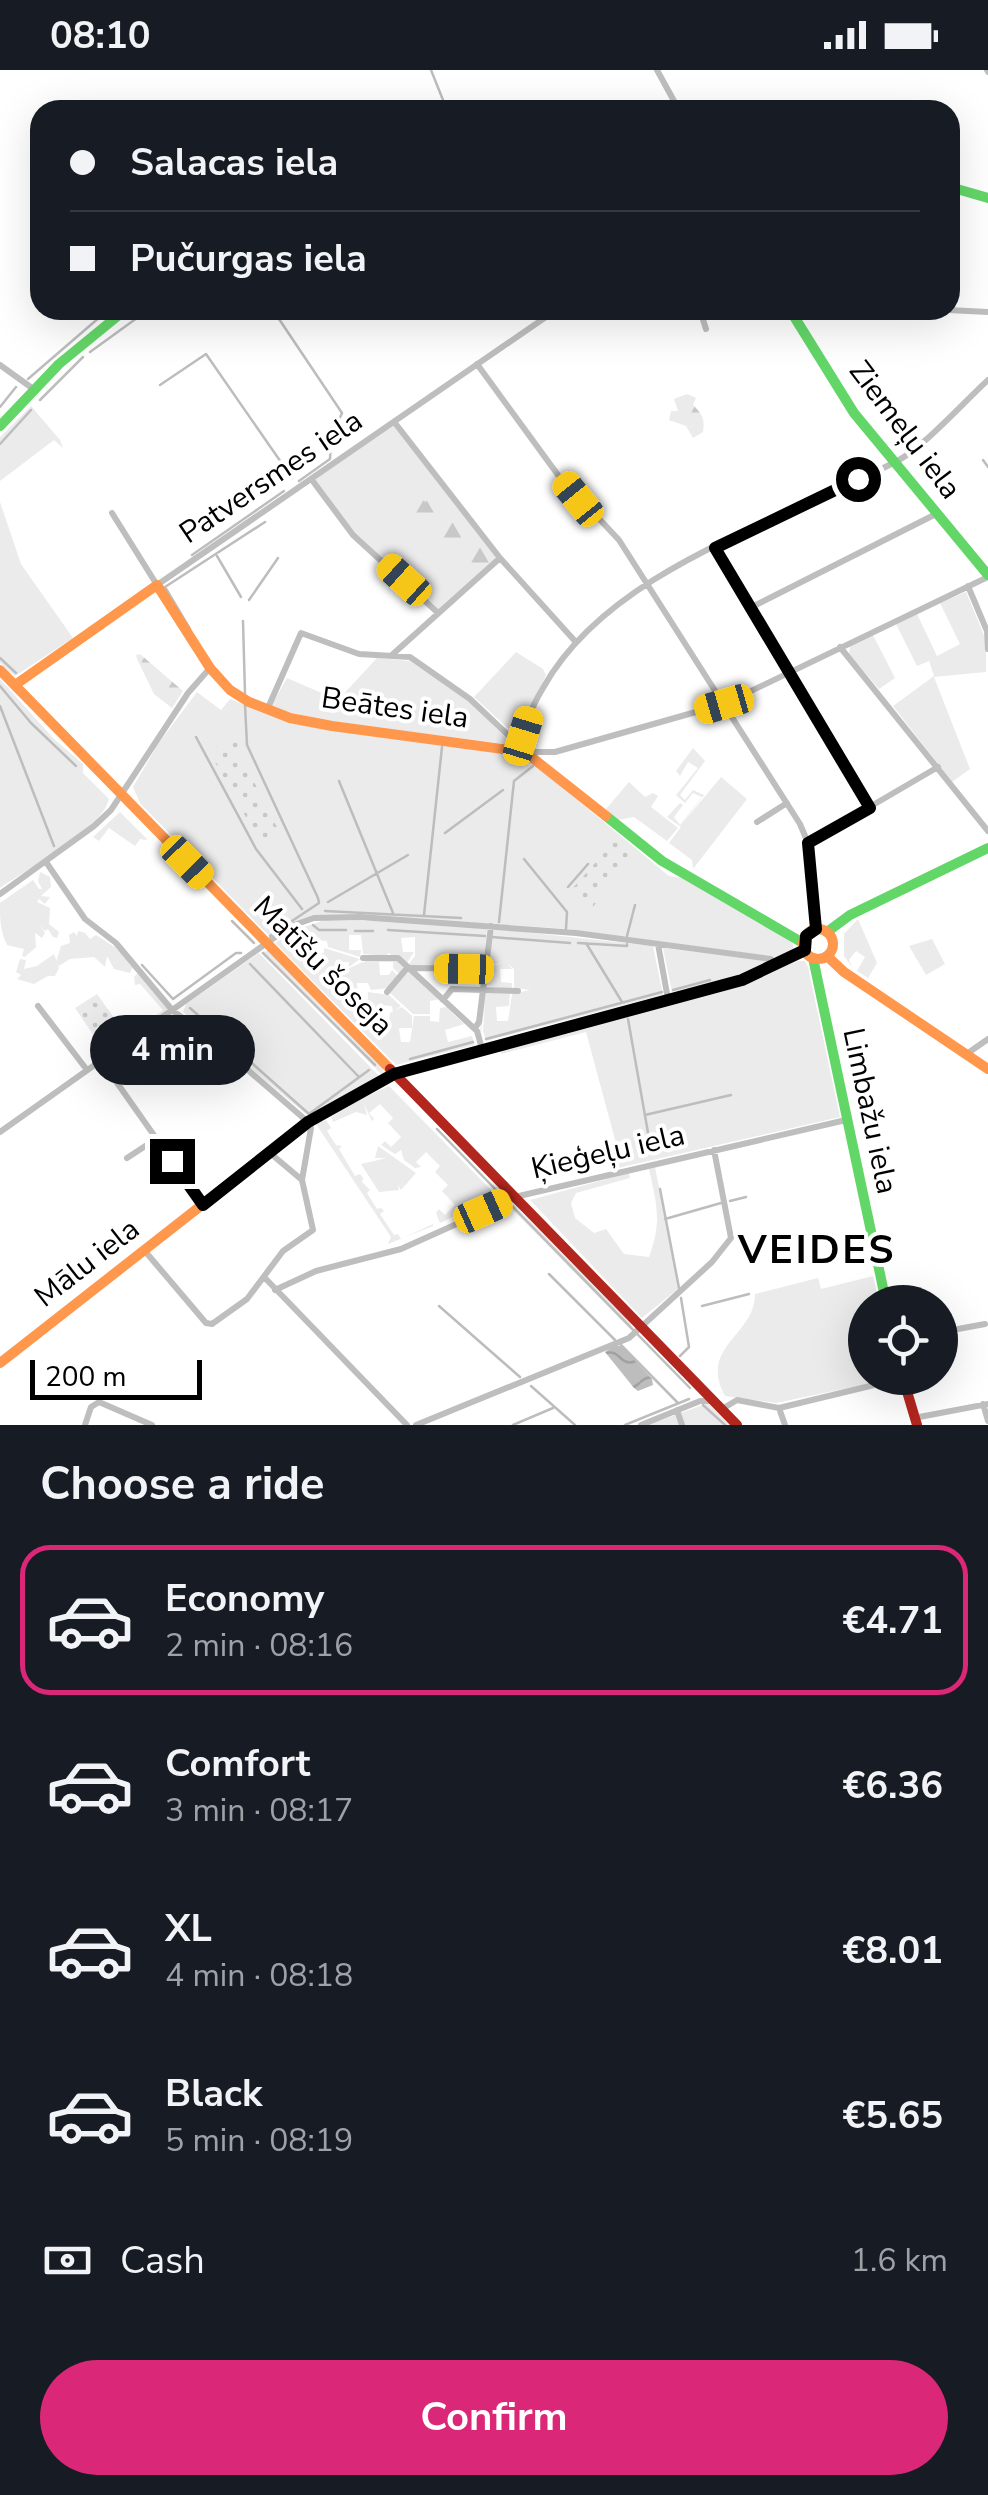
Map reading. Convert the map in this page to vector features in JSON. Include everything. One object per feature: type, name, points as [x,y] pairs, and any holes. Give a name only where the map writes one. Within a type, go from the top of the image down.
[{"type":"main road","points":[[960,190],[988,198]]},
{"type":"main road","points":[[0,426],[32,389],[112,320]]},
{"type":"main road","name":"Ziemeļu iela","points":[[796,320],[854,413],[988,576]]},
{"type":"main road","name":"Beātes iela","points":[[158,585],[210,668],[230,690],[268,710],[332,726],[526,752]]},
{"type":"main road","name":"Patversmes iela","points":[[15,686],[158,585]]},
{"type":"main road","name":"Matīšu šoseja","points":[[0,670],[737,1425]]},
{"type":"main road","points":[[526,752],[662,862],[776,927],[818,945],[850,975],[988,1069]]},
{"type":"main road","name":"Mālu iela","points":[[0,1364],[308,1122],[394,1074],[742,980],[818,945],[858,912],[988,848]]},
{"type":"main road","name":"Limbažu iela","points":[[818,945],[819,987],[882,1285]]},
{"type":"main road","points":[[908,1395],[916,1422]]},
{"type":"street","points":[[657,70],[673,100]]},
{"type":"street","points":[[960,311],[988,312]]},
{"type":"street","name":"Patversmes iela","points":[[158,585],[541,320]]},
{"type":"street","points":[[703,320],[706,329]]},
{"type":"street","points":[[477,364],[558,474],[578,499],[602,519],[648,583],[787,803],[808,843],[818,945]]},
{"type":"street","points":[[0,365],[20,376],[32,389]]},
{"type":"street","points":[[526,752],[523,736],[532,708],[574,640],[648,583],[894,463],[988,380]]},
{"type":"street","points":[[395,423],[500,558],[574,640]]},
{"type":"street","points":[[312,480],[353,535],[437,612]]},
{"type":"street","name":"Beātes iela","points":[[112,512],[158,585]]},
{"type":"street","points":[[750,608],[936,514]]},
{"type":"street","points":[[715,548],[870,808]]},
{"type":"street","points":[[392,655],[500,558]]},
{"type":"street","points":[[268,710],[301,633],[359,654],[410,657],[470,699],[526,752],[555,752],[724,704],[988,576]]},
{"type":"street","points":[[968,586],[987,630],[988,648]]},
{"type":"street","points":[[840,647],[987,827]]},
{"type":"street","points":[[0,894],[94,826],[122,795],[188,693],[210,668]]},
{"type":"street","points":[[808,843],[938,767]]},
{"type":"street","points":[[757,822],[787,803]]},
{"type":"street","points":[[46,862],[85,919],[116,944],[173,1010],[212,1039],[311,1128],[302,1180],[313,1230],[283,1251],[266,1278],[218,1321],[206,1324],[144,1250]]},
{"type":"street","points":[[0,1132],[294,925],[314,918],[360,917],[617,937],[770,959],[777,964]]},
{"type":"street","points":[[475,1028],[479,1022],[491,926]]},
{"type":"street","points":[[658,944],[668,1000]]},
{"type":"street","points":[[362,958],[398,958],[475,1028],[482,1049]]},
{"type":"street","points":[[388,992],[409,968],[486,969]]},
{"type":"street","points":[[443,1000],[452,989],[518,991]]},
{"type":"street","points":[[38,1006],[87,1070]]},
{"type":"street","points":[[968,1053],[988,1039]]},
{"type":"street","points":[[100,1060],[203,1205]]},
{"type":"street","name":"Ķieģeļu iela","points":[[276,1290],[316,1272],[401,1249],[514,1198],[846,1120]]},
{"type":"street","points":[[128,1158],[156,1139]]},
{"type":"street","points":[[416,1425],[604,1350],[643,1329],[712,1262],[731,1238],[714,1150]]},
{"type":"street","points":[[270,1153],[302,1180]]},
{"type":"street","points":[[266,1278],[406,1425]]},
{"type":"street","points":[[958,1329],[985,1324]]},
{"type":"street","points":[[641,1425],[700,1401],[718,1405],[737,1400],[779,1408],[848,1391]]},
{"type":"street","points":[[86,1425],[91,1407],[99,1402],[152,1425]]},
{"type":"street","points":[[916,1422],[985,1404],[988,1421]]},
{"type":"street","points":[[779,1408],[785,1425]]},
{"type":"street","points":[[677,1410],[682,1425]]},
{"type":"green space","points":[[687,394],[696,398],[693,405],[703,420],[703,432],[693,438],[686,426],[669,420],[671,411],[678,411],[674,399]]},
{"type":"green space","points":[[31,406],[63,448],[54,440],[0,481],[0,437]]},
{"type":"green space","points":[[395,423],[500,558],[437,612],[353,535],[312,480]]},
{"type":"green space","points":[[427,485],[456,513],[462,536],[480,540],[490,564],[481,570],[480,564],[467,563],[476,552],[470,545],[465,546],[466,553],[452,551],[442,537],[423,530],[417,514],[409,512],[396,495],[398,488],[410,490],[415,502],[426,502],[428,497],[416,487]]},
{"type":"green space","points":[[0,502],[21,564],[73,638],[15,676],[0,663]]},
{"type":"green space","points":[[966,592],[986,640],[986,672],[934,677],[970,769],[952,782],[893,706],[934,676],[929,661],[917,666],[896,624],[917,614],[937,656],[960,644],[940,603]]},
{"type":"green space","points":[[873,635],[895,678],[879,689],[849,654],[850,646]]},
{"type":"green space","points":[[516,652],[546,675],[530,708],[521,740],[474,697]]},
{"type":"green space","points":[[140,654],[183,691],[172,708],[154,694],[137,659]]},
{"type":"green space","points":[[377,658],[410,661],[468,700],[513,745],[333,722],[270,708],[287,678],[338,700]]},
{"type":"green space","points":[[0,679],[54,739],[83,764],[83,773],[109,799],[104,810],[79,835],[0,888]]},
{"type":"green space","points":[[197,692],[221,710],[230,699],[292,723],[514,753],[528,759],[669,876],[682,878],[792,941],[794,950],[777,957],[566,929],[357,915],[321,916],[271,938],[140,803],[133,787],[158,744]]},
{"type":"green space","points":[[238,738],[240,754],[280,833],[260,842],[208,750]]},
{"type":"green space","points":[[693,748],[705,761],[680,795],[685,800],[693,790],[704,795],[682,824],[721,777],[747,799],[693,869],[692,860],[669,843],[681,827],[667,817],[680,803],[683,805],[674,817],[680,825],[702,797],[693,793],[685,803],[676,795],[698,768],[688,762],[680,776],[676,771]]},
{"type":"green space","points":[[629,782],[645,797],[653,793],[658,796],[651,807],[678,828],[667,841],[634,817],[618,820],[606,809]]},
{"type":"green space","points":[[120,812],[146,840],[140,839],[135,846],[109,828],[99,841],[93,837]]},
{"type":"green space","points":[[618,837],[634,852],[593,907],[572,889]]},
{"type":"green space","points":[[40,872],[50,877],[51,887],[41,896],[50,897],[45,904],[39,899],[37,902],[50,908],[49,924],[59,932],[57,938],[53,937],[40,925],[45,933],[42,938],[35,933],[36,947],[25,957],[24,949],[7,945],[0,903],[33,880],[42,889],[38,881]]},
{"type":"green space","points":[[858,919],[877,963],[868,978],[857,971],[865,957],[856,951],[849,960],[853,968],[844,956],[844,934]]},
{"type":"green space","points":[[325,920],[487,929],[483,969],[411,967],[408,965],[415,956],[415,937],[401,938],[403,952],[414,952],[407,963],[388,953],[363,954],[361,935],[349,935],[349,950],[361,950],[360,957],[328,947],[327,941],[313,940],[315,953],[324,953],[324,948],[360,959],[349,967],[349,962],[335,962],[336,975],[345,975],[346,970],[375,959],[390,959],[405,965],[400,975],[393,962],[379,962],[380,975],[389,975],[392,970],[399,977],[390,988],[371,990],[368,983],[357,983],[358,999],[368,999],[368,992],[389,995],[401,1006],[395,1010],[402,1007],[412,1016],[412,1028],[399,1028],[401,1042],[410,1042],[414,1016],[430,1016],[430,1021],[439,1022],[440,1008],[446,1007],[464,1024],[445,1030],[448,1042],[472,1036],[475,1045],[396,1065],[275,943],[292,931]],"holes":[[[378,1005],[392,1006],[389,1021],[379,1021]]]},
{"type":"green space","points":[[497,929],[653,946],[663,995],[486,1041],[485,1003],[481,1032],[483,1041],[480,1032],[485,994],[510,991],[509,1006],[496,1007],[497,1021],[508,1021],[512,994],[530,990],[514,988],[514,969],[508,964],[512,969],[500,969],[501,982],[512,983],[512,989],[486,986],[487,967],[504,963],[488,965],[492,932]]},
{"type":"green space","points":[[78,931],[90,939],[96,935],[116,948],[169,1004],[169,1018],[155,1026],[147,1024],[138,1037],[138,1029],[163,1010],[140,984],[135,985],[138,973],[132,968],[130,973],[114,969],[107,956],[105,967],[94,957],[70,959],[59,966],[56,962],[61,946],[70,943],[69,935],[74,932],[77,936]]},
{"type":"green space","points":[[932,939],[945,964],[926,975],[909,946]]},
{"type":"green space","points":[[663,948],[770,961],[726,980],[672,992]]},
{"type":"green space","points":[[268,951],[383,1068],[384,1077],[261,952]]},
{"type":"green space","points":[[259,953],[382,1079],[318,1114],[307,1115],[183,1012],[186,1004]]},
{"type":"green space","points":[[54,954],[59,968],[55,976],[34,984],[17,979],[21,975],[16,972],[20,959],[26,960],[24,969],[37,966]]},
{"type":"green space","points":[[805,961],[808,967],[840,1117],[618,1168],[616,1161],[620,1158],[586,1032],[501,1054],[502,1049],[739,984]]},
{"type":"green space","points":[[408,970],[440,999],[430,1001],[430,1014],[413,1014],[390,993]]},
{"type":"green space","points":[[97,994],[127,1036],[105,1052],[75,1008]]},
{"type":"green space","points":[[386,1083],[367,1096],[389,1086],[497,1196],[476,1206],[470,1204],[471,1208],[440,1223],[436,1213],[439,1209],[445,1215],[455,1205],[442,1191],[448,1185],[435,1172],[440,1166],[426,1152],[416,1162],[421,1167],[415,1168],[404,1160],[401,1150],[395,1154],[381,1145],[385,1141],[391,1147],[401,1137],[388,1123],[393,1118],[380,1104],[369,1113],[372,1121],[364,1104],[367,1115],[356,1112],[333,1122],[331,1117],[365,1096],[332,1112]]},
{"type":"green space","points":[[326,1120],[331,1128],[327,1131],[336,1145],[342,1146],[339,1149],[355,1176],[360,1174],[363,1178],[377,1209],[384,1211],[380,1214],[401,1239],[388,1244],[391,1237],[316,1124]]},
{"type":"green space","points":[[378,1146],[416,1173],[401,1190],[398,1185],[399,1190],[379,1192],[361,1164],[387,1158],[375,1158]]},
{"type":"green space","points":[[655,1167],[679,1288],[642,1318],[530,1200],[629,1173],[630,1178],[576,1193],[571,1203],[575,1218],[594,1233],[606,1229],[624,1254],[649,1257],[657,1213],[649,1169]]},
{"type":"green space","points":[[507,1204],[515,1206],[631,1323],[632,1331]]},
{"type":"green space","points":[[873,1276],[875,1285],[848,1285],[848,1388],[776,1403],[725,1396],[718,1365],[747,1321],[755,1294],[818,1278],[821,1289]]},
{"type":"green space","points":[[708,1403],[729,1425],[648,1425]]},
{"type":"water","points":[[622,1346],[653,1385],[638,1391],[634,1388],[605,1352]]},
{"type":"waterway","points":[[431,70],[443,100]]},
{"type":"waterway","points":[[28,379],[96,320]]},
{"type":"waterway","points":[[90,352],[134,320]]},
{"type":"waterway","points":[[280,320],[342,413],[331,437],[330,459],[299,481]]},
{"type":"waterway","points":[[160,385],[206,354],[292,478]]},
{"type":"waterway","points":[[40,400],[83,357]]},
{"type":"waterway","points":[[0,407],[16,387]]},
{"type":"waterway","points":[[0,444],[31,410]]},
{"type":"waterway","points":[[983,460],[988,467]]},
{"type":"waterway","points":[[192,555],[284,491]]},
{"type":"waterway","points":[[190,629],[165,587],[265,522]]},
{"type":"waterway","points":[[217,556],[241,597]]},
{"type":"waterway","points":[[249,600],[278,558]]},
{"type":"waterway","points":[[243,621],[245,694]]},
{"type":"waterway","points":[[0,658],[16,673]]},
{"type":"waterway","points":[[0,686],[31,723],[76,766]]},
{"type":"waterway","points":[[245,705],[247,745],[318,898],[319,903],[292,921]]},
{"type":"waterway","points":[[0,706],[54,846]]},
{"type":"waterway","points":[[196,737],[256,849],[302,909]]},
{"type":"waterway","points":[[424,915],[442,747]]},
{"type":"waterway","points":[[499,922],[514,781],[533,766]]},
{"type":"waterway","points":[[339,781],[393,913]]},
{"type":"waterway","points":[[445,833],[503,790]]},
{"type":"waterway","points":[[328,902],[408,855]]},
{"type":"waterway","points":[[524,859],[567,912],[566,929]]},
{"type":"waterway","points":[[568,887],[588,864]]},
{"type":"waterway","points":[[627,936],[635,905]]},
{"type":"waterway","points":[[325,911],[461,918]]},
{"type":"waterway","points":[[232,921],[254,943]]},
{"type":"waterway","points":[[313,925],[319,930],[346,930]]},
{"type":"waterway","points":[[270,936],[284,926]]},
{"type":"waterway","points":[[388,930],[485,936]]},
{"type":"waterway","points":[[355,931],[373,931]]},
{"type":"waterway","points":[[492,937],[570,943]]},
{"type":"waterway","points":[[578,943],[627,944]]},
{"type":"waterway","points":[[586,943],[622,1002]]},
{"type":"waterway","points":[[142,965],[173,999],[241,953]]},
{"type":"waterway","points":[[263,953],[375,1065]]},
{"type":"waterway","points":[[250,964],[359,1077]]},
{"type":"waterway","points":[[673,990],[710,980]]},
{"type":"waterway","points":[[486,1039],[662,992]]},
{"type":"waterway","points":[[190,1008],[309,1114],[369,1070]]},
{"type":"waterway","points":[[628,1019],[650,1144]]},
{"type":"waterway","points":[[410,1059],[473,1042]]},
{"type":"waterway","points":[[645,1115],[731,1095]]},
{"type":"waterway","points":[[437,1129],[497,1191]]},
{"type":"waterway","points":[[660,1189],[679,1288]]},
{"type":"waterway","points":[[730,1201],[746,1197]]},
{"type":"waterway","points":[[665,1219],[721,1203]]},
{"type":"waterway","points":[[512,1206],[690,1388]]},
{"type":"waterway","points":[[549,1274],[615,1340]]},
{"type":"waterway","points":[[702,1306],[749,1294]]},
{"type":"waterway","points":[[680,1356],[689,1347],[681,1298]]},
{"type":"waterway","points":[[439,1306],[520,1377]]},
{"type":"waterway","points":[[621,1345],[678,1403]]},
{"type":"waterway","points":[[531,1386],[575,1425]]},
{"type":"waterway","points":[[625,1425],[689,1399]]},
{"type":"waterway","points":[[703,1405],[725,1425]]},
{"type":"waterway","points":[[513,1425],[553,1408]]},
{"type":"traffic: fast","points":[[960,190],[988,198]]},
{"type":"traffic: fast","points":[[0,426],[59,364],[113,320]]},
{"type":"traffic: fast","points":[[796,320],[854,413],[988,575]]},
{"type":"traffic: fast","points":[[606,816],[662,861],[803,943]]},
{"type":"traffic: fast","points":[[827,932],[850,915],[988,848]]},
{"type":"traffic: fast","points":[[813,958],[882,1285]]},
{"type":"traffic: slow","points":[[15,685],[157,585],[210,668],[230,690],[249,702],[290,718],[332,726],[525,752],[606,816]]},
{"type":"traffic: slow","points":[[0,670],[390,1069]]},
{"type":"traffic: slow","points":[[818,929],[829,933],[833,944],[829,955],[818,959],[807,955],[803,944],[807,933],[818,929]]},
{"type":"traffic: slow","points":[[0,1363],[308,1122],[394,1074],[742,980],[805,950]]},
{"type":"traffic: slow","points":[[827,956],[844,972],[988,1069]]},
{"type":"traffic: jam","points":[[390,1069],[737,1425]]},
{"type":"traffic: jam","points":[[908,1395],[917,1425]]},
{"type":"district","name":"VEIDES","points":[[817,1250]]},
{"type":"route","points":[[172,1161],[203,1205],[308,1122],[394,1074],[742,980],[805,950],[806,936],[816,929],[808,843],[870,808],[715,548],[858,479]]}]
